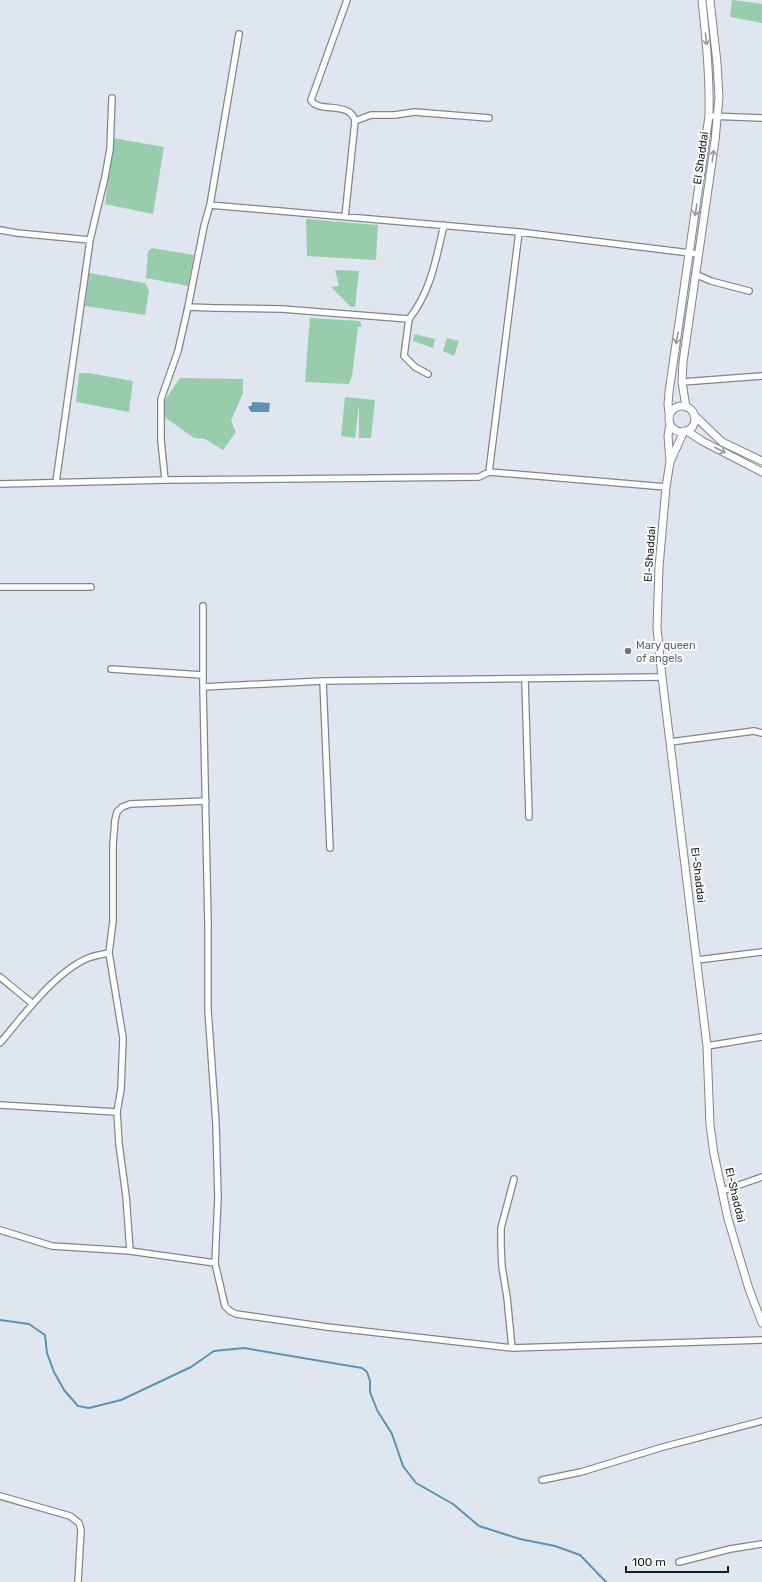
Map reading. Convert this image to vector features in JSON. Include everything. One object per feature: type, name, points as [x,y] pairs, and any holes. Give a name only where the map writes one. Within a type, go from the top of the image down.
[{"type":"street","points":[[345,217],[355,121],[351,114],[344,110],[317,106],[311,100],[347,0]]},
{"type":"street","points":[[702,0],[708,60],[710,95],[709,116],[669,392],[668,404],[670,424],[676,430],[685,431],[762,472]]},
{"type":"street","name":"El Shaddai","points":[[686,407],[682,382],[695,274],[720,97],[710,0]]},
{"type":"street","points":[[165,480],[161,440],[161,399],[178,350],[204,226],[210,205],[239,34]]},
{"type":"street","points":[[56,482],[90,240],[110,149],[112,98]]},
{"type":"street","points":[[355,121],[371,115],[395,115],[414,112],[489,118]]},
{"type":"street","points":[[709,116],[762,118]]},
{"type":"street","points":[[210,205],[519,232],[698,254]]},
{"type":"street","points":[[428,374],[416,367],[404,356],[410,319],[426,294],[444,225]]},
{"type":"street","points":[[0,230],[90,240]]},
{"type":"street","points":[[489,472],[519,232]]},
{"type":"street","points":[[695,274],[749,292]]},
{"type":"street","points":[[188,307],[282,308],[410,319]]},
{"type":"street","points":[[682,382],[762,376]]},
{"type":"street","points":[[669,414],[671,410],[678,406],[686,407],[692,411],[694,415],[722,442],[762,461]]},
{"type":"street","points":[[670,462],[685,431],[694,422],[694,415]]},
{"type":"street","name":"El-Shaddai","points":[[670,424],[668,436],[670,462],[666,486],[659,566],[657,628],[662,677],[707,1046],[710,1125],[714,1154],[728,1219],[749,1289],[762,1323]]},
{"type":"street","points":[[0,484],[165,480],[479,477],[489,472],[666,486]]},
{"type":"street","points":[[0,586],[91,587]]},
{"type":"street","points":[[203,606],[202,675],[206,801],[208,1010],[216,1124],[218,1198],[215,1263],[225,1306],[236,1314],[328,1327],[512,1348],[762,1340]]},
{"type":"street","points":[[111,669],[202,675]]},
{"type":"street","points":[[203,686],[323,681],[525,680],[662,677]]},
{"type":"street","points":[[525,680],[529,817]]},
{"type":"street","points":[[323,681],[330,848]]},
{"type":"street","points":[[670,742],[754,731],[762,733]]},
{"type":"street","points":[[130,1252],[117,1112],[121,1089],[123,1038],[110,953],[113,908],[113,845],[117,812],[122,807],[130,804],[206,801]]},
{"type":"street","points":[[697,960],[762,952]]},
{"type":"street","points":[[0,1043],[33,1004],[68,969],[91,957],[110,953]]},
{"type":"street","points":[[0,977],[33,1004]]},
{"type":"street","points":[[707,1046],[762,1037]]},
{"type":"street","points":[[0,1105],[117,1112]]},
{"type":"street","points":[[722,1191],[762,1177]]},
{"type":"street","points":[[512,1348],[507,1297],[502,1267],[501,1228],[514,1179]]},
{"type":"street","points":[[0,1230],[52,1246],[130,1252],[215,1263]]},
{"type":"street","points":[[542,1480],[581,1472],[663,1447],[762,1421]]},
{"type":"street","points":[[0,1496],[70,1516],[79,1523],[81,1530],[78,1582]]},
{"type":"street","points":[[679,1562],[730,1549],[762,1544]]},
{"type":"green space","points":[[732,0],[762,4],[762,23],[730,17]]},
{"type":"green space","points":[[113,138],[164,147],[153,214],[105,204]]},
{"type":"green space","points":[[306,219],[378,225],[376,260],[307,256]]},
{"type":"green space","points":[[152,248],[194,255],[188,286],[146,278],[148,251]]},
{"type":"green space","points":[[335,270],[359,271],[355,307],[351,307],[331,287],[339,286]]},
{"type":"green space","points":[[89,273],[145,283],[149,291],[145,315],[85,306]]},
{"type":"green space","points":[[310,318],[360,321],[362,327],[358,327],[352,376],[349,384],[305,382]]},
{"type":"green space","points":[[414,334],[435,339],[433,348],[413,341]]},
{"type":"green space","points":[[447,338],[459,341],[454,356],[443,351]]},
{"type":"green space","points":[[79,373],[89,373],[133,381],[129,412],[76,402]]},
{"type":"green space","points":[[180,378],[243,379],[243,393],[231,421],[236,432],[223,450],[205,439],[194,438],[166,418],[161,406]]},
{"type":"green space","points":[[345,397],[375,400],[371,438],[359,438],[359,404],[355,438],[341,436]]},
{"type":"water","points":[[252,402],[270,403],[269,412],[251,412],[248,407],[252,405]]},
{"type":"waterway","points":[[0,1320],[29,1324],[45,1335],[47,1353],[54,1372],[64,1390],[78,1406],[89,1408],[121,1400],[191,1367],[214,1351],[244,1348],[362,1368],[367,1372],[370,1381],[370,1392],[377,1410],[392,1434],[403,1466],[416,1483],[453,1504],[479,1526],[520,1539],[555,1546],[580,1555],[606,1582]]},
{"type":"place","name":"Mary queen of angels","points":[[628,651]]}]
